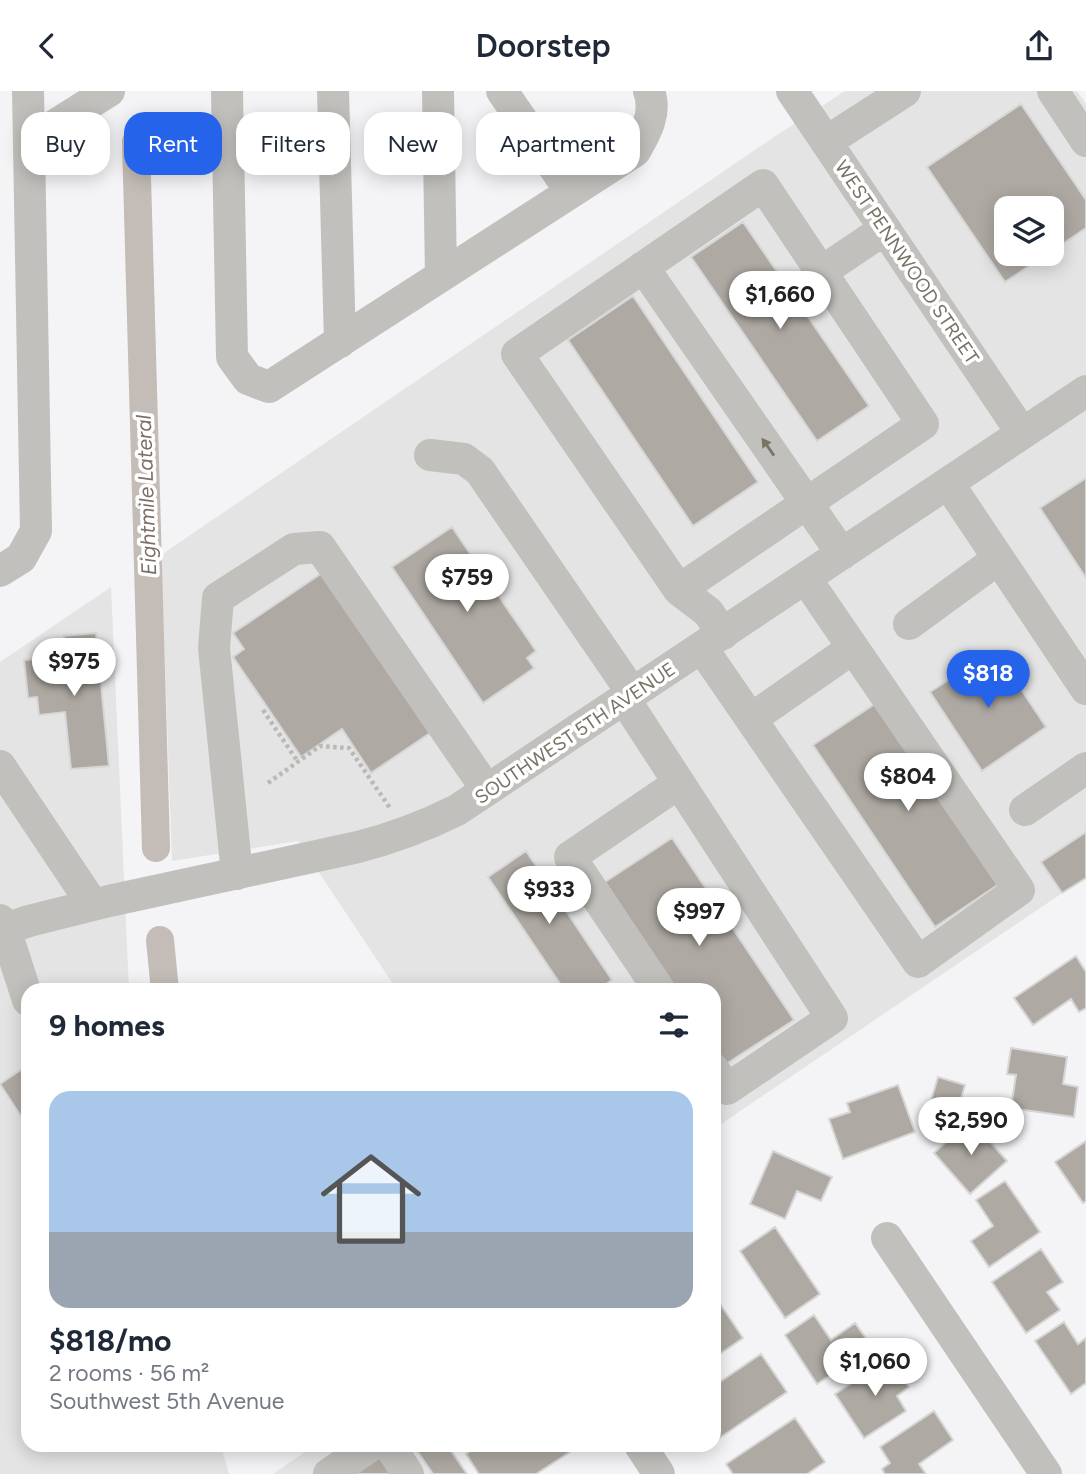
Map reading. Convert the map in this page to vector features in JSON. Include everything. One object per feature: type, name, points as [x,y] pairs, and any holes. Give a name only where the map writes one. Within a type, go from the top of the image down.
[{"type":"street","points":[[28,91],[29,112]]},
{"type":"street","points":[[76,112],[109,91]]},
{"type":"street","points":[[228,91],[232,357],[248,379],[269,387],[635,151],[649,126],[652,98],[649,91]]},
{"type":"street","points":[[333,91],[340,342]]},
{"type":"street","points":[[438,91],[441,276]]},
{"type":"street","points":[[502,91],[571,192]]},
{"type":"street","name":"WEST PENNWOOD STREET","points":[[792,91],[1022,433]]},
{"type":"street","points":[[826,142],[905,91]]},
{"type":"street","points":[[1053,91],[1086,141]]},
{"type":"street","points":[[0,571],[21,558],[36,531],[31,175]]},
{"type":"street","points":[[679,590],[923,423],[763,185],[517,354],[679,590],[708,612],[713,641],[751,719],[918,962],[1019,890],[806,579]]},
{"type":"street","points":[[821,272],[885,229]]},
{"type":"street","points":[[643,267],[842,554]]},
{"type":"street","name":"SOUTHWEST 5TH AVENUE","points":[[2,926],[358,847],[425,826],[457,810],[629,697],[1086,391]]},
{"type":"street","points":[[430,455],[464,459],[480,471],[629,697],[679,783],[832,1018],[727,1089],[721,1080]]},
{"type":"street","points":[[948,483],[1086,689]]},
{"type":"street","points":[[237,874],[214,648],[218,598],[294,549],[320,547],[487,790]]},
{"type":"street","points":[[909,624],[998,559]]},
{"type":"street","points":[[751,719],[853,648]]},
{"type":"street","points":[[0,766],[93,905]]},
{"type":"street","points":[[1025,810],[1086,768]]},
{"type":"street","points":[[655,983],[570,857],[679,783]]},
{"type":"street","points":[[2,926],[22,983]]},
{"type":"street","points":[[887,1238],[1046,1474]]},
{"type":"street","points":[[329,1474],[362,1452]]},
{"type":"street","points":[[394,1452],[408,1474]]},
{"type":"street","points":[[645,1452],[659,1474]]},
{"type":"path","points":[[263,710],[298,762]]},
{"type":"path","points":[[268,783],[320,746],[349,748],[391,809]]},
{"type":"shaded area","points":[[845,91],[1077,91],[1086,104],[1086,877],[721,1124],[721,983],[392,983],[298,841],[172,861],[161,555]]},
{"type":"shaded area","points":[[111,587],[129,983],[21,983],[21,1452],[223,1452],[229,1474],[0,1474],[0,662]]},
{"type":"shaded area","points":[[305,1452],[453,1452],[468,1474],[273,1474]]},
{"type":"building","points":[[1021,104],[1086,200],[1086,228],[1064,243],[1064,196],[994,196],[994,266],[927,167]]},
{"type":"building","points":[[743,222],[869,406],[817,441],[691,257]]},
{"type":"building","points":[[994,266],[1029,266],[1005,282]]},
{"type":"building","points":[[633,296],[758,482],[693,526],[568,340]]},
{"type":"building","points":[[1086,478],[1086,578],[1040,508]]},
{"type":"building","points":[[452,527],[536,651],[527,658],[534,668],[483,703],[392,567]]},
{"type":"building","points":[[325,571],[433,731],[371,773],[342,729],[301,757],[233,657],[244,649],[233,633]]},
{"type":"building","points":[[96,633],[109,766],[71,769],[65,712],[39,715],[37,697],[28,698],[24,660],[66,657],[64,636]]},
{"type":"building","points":[[995,650],[1046,727],[982,771],[930,692]]},
{"type":"building","points":[[881,700],[1002,882],[935,927],[813,745]]},
{"type":"building","points":[[1086,832],[1086,878],[1062,893],[1041,862]]},
{"type":"building","points":[[672,838],[794,1020],[726,1064],[721,1056],[721,983],[672,983],[605,882]]},
{"type":"building","points":[[526,851],[612,980],[608,983],[560,983],[488,877]]},
{"type":"building","points":[[1076,956],[1086,972],[1086,1008],[1079,1012],[1071,999],[1033,1025],[1014,998]]},
{"type":"building","points":[[1011,1048],[1067,1057],[1063,1084],[1078,1087],[1074,1117],[1011,1108],[1016,1075],[1007,1074]]},
{"type":"building","points":[[21,1070],[21,1116],[0,1084]]},
{"type":"building","points":[[938,1077],[965,1085],[957,1112],[930,1104]]},
{"type":"building","points":[[898,1085],[915,1132],[843,1159],[829,1119],[850,1112],[847,1103]]},
{"type":"building","points":[[971,1120],[1007,1161],[970,1194],[934,1153]]},
{"type":"building","points":[[1086,1141],[1086,1201],[1083,1203],[1055,1162]]},
{"type":"building","points":[[773,1151],[832,1177],[821,1201],[797,1191],[785,1219],[750,1204]]},
{"type":"building","points":[[1005,1181],[1040,1232],[989,1267],[971,1241],[993,1226],[976,1200]]},
{"type":"building","points":[[775,1227],[820,1294],[785,1318],[740,1251]]},
{"type":"building","points":[[1041,1249],[1063,1282],[1047,1292],[1060,1310],[1026,1333],[992,1282]]},
{"type":"building","points":[[721,1305],[743,1338],[721,1353]]},
{"type":"building","points":[[814,1315],[831,1340],[855,1323],[872,1347],[817,1384],[785,1335]]},
{"type":"building","points":[[1064,1322],[1078,1344],[1086,1338],[1086,1383],[1071,1394],[1035,1341]]},
{"type":"building","points":[[761,1354],[787,1392],[721,1437],[721,1381]]},
{"type":"building","points":[[891,1358],[909,1387],[897,1396],[906,1411],[864,1438],[835,1394]]},
{"type":"building","points":[[934,1411],[953,1440],[919,1464],[926,1474],[885,1474],[882,1469],[890,1463],[880,1447]]},
{"type":"building","points":[[795,1418],[825,1462],[807,1474],[733,1474],[726,1464]]},
{"type":"building","points":[[418,1452],[452,1452],[467,1474],[433,1474]]},
{"type":"building","points":[[570,1452],[536,1474],[479,1474],[466,1454]]},
{"type":"building","points":[[380,1456],[393,1474],[353,1474]]},
{"type":"waterway","name":"Eightmile Lateral","points":[[137,175],[156,848]]},
{"type":"waterway","name":"Eightmile Lateral","points":[[160,940],[164,983]]}]
